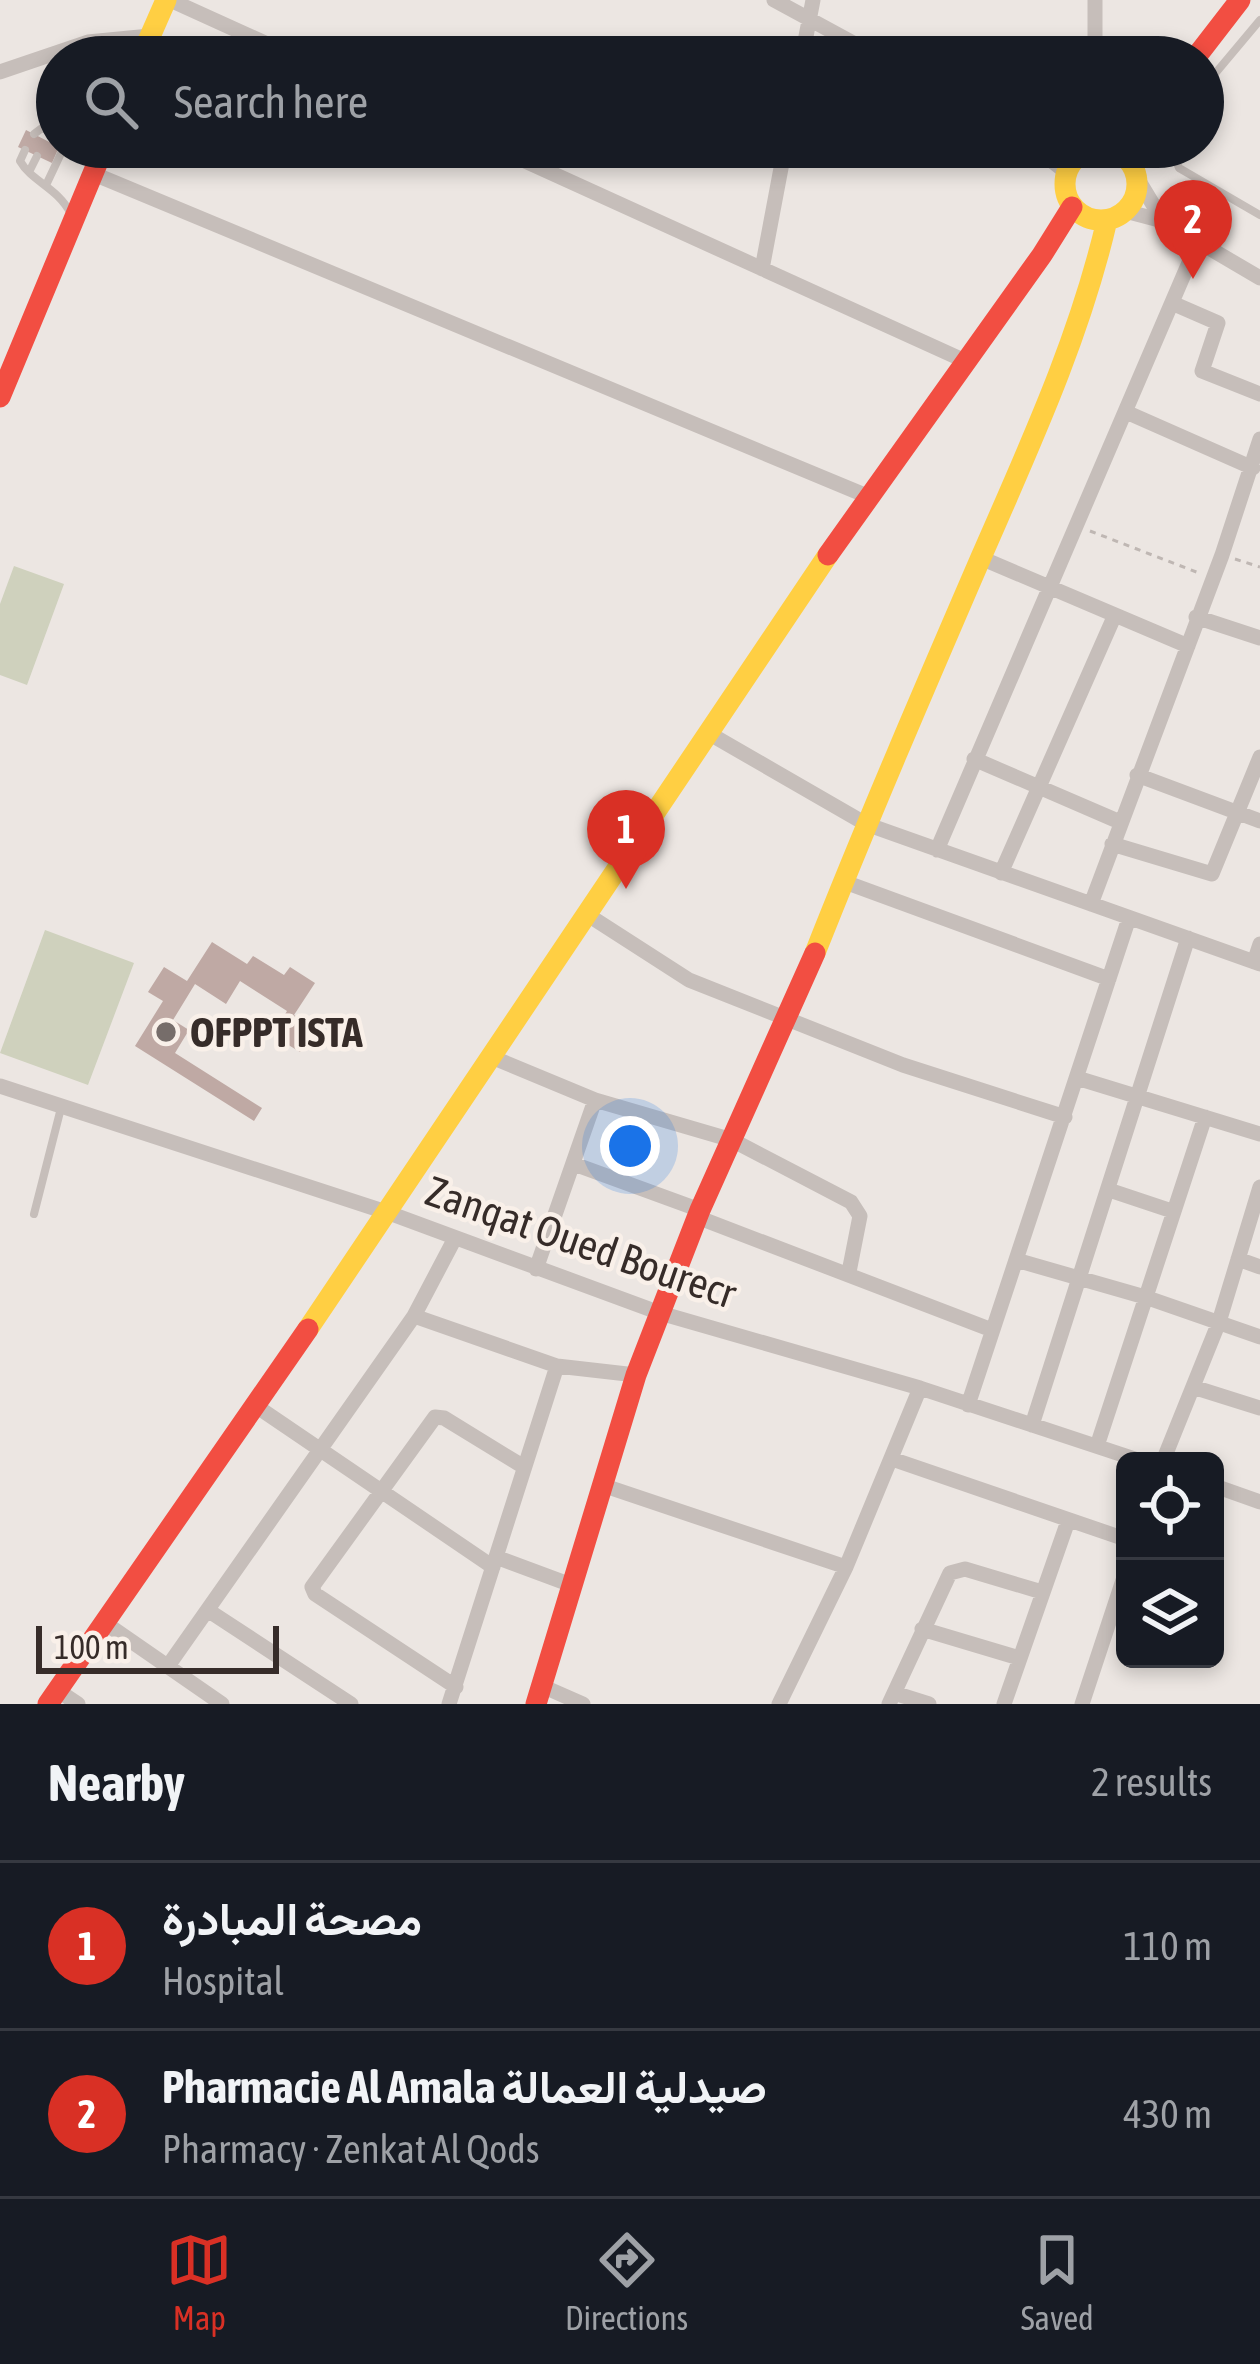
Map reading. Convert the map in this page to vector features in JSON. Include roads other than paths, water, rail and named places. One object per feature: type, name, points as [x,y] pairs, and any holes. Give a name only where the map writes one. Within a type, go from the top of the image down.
[{"type":"street","points":[[150,36],[168,0],[249,36]]},
{"type":"street","points":[[774,0],[840,36]]},
{"type":"street","points":[[806,36],[813,0]]},
{"type":"street","points":[[1095,0],[1095,36]]},
{"type":"street","points":[[1212,36],[1240,0]]},
{"type":"street","points":[[0,72],[36,60]]},
{"type":"street","points":[[0,397],[96,168]]},
{"type":"street","points":[[540,168],[963,360]]},
{"type":"street","points":[[763,269],[781,168]]},
{"type":"street","points":[[1078,211],[1064,190],[1090,168]]},
{"type":"street","points":[[583,1704],[539,1695],[636,1376],[699,1214],[788,1019],[866,824],[1058,380],[1116,215],[1135,196],[1115,168]]},
{"type":"street","points":[[1117,168],[1163,221],[1260,278]]},
{"type":"street","points":[[94,174],[867,496]]},
{"type":"street","points":[[1078,211],[1163,221]]},
{"type":"street","points":[[78,1704],[52,1697],[389,1213],[867,496],[963,360],[1078,211]]},
{"type":"street","points":[[937,850],[1197,244]]},
{"type":"street","points":[[1172,303],[1218,323],[1202,371],[1260,394]]},
{"type":"street","points":[[1126,412],[1253,468]]},
{"type":"street","points":[[1091,904],[1222,555],[1260,439]]},
{"type":"street","points":[[981,558],[1188,646]]},
{"type":"street","points":[[1001,873],[1114,617]]},
{"type":"street","points":[[1196,617],[1260,638]]},
{"type":"street","points":[[710,734],[866,824],[1257,963],[1260,944]]},
{"type":"street","points":[[1112,844],[1209,875],[1215,872],[1260,757]]},
{"type":"street","points":[[974,759],[1120,822]]},
{"type":"street","points":[[1137,776],[1260,821]]},
{"type":"street","points":[[842,881],[1109,979]]},
{"type":"street","points":[[588,915],[689,980],[903,1065],[1064,1117]]},
{"type":"street","points":[[968,1405],[1129,918]]},
{"type":"street","points":[[1032,1425],[1188,938]]},
{"type":"street","points":[[494,1058],[595,1100],[732,1140],[858,1208],[849,1273]]},
{"type":"street","points":[[1077,1078],[1260,1134]]},
{"type":"street","name":"Zanqat Oued Bourecr","points":[[0,1086],[389,1213],[660,1313],[920,1388],[1116,1452]]},
{"type":"street","points":[[536,1269],[595,1100]]},
{"type":"street","points":[[1097,1446],[1205,1118]]},
{"type":"street","points":[[574,1164],[992,1330]]},
{"type":"street","points":[[1166,1452],[1219,1322],[1260,1187]]},
{"type":"street","points":[[1108,1190],[1172,1211]]},
{"type":"street","points":[[168,1666],[414,1316],[454,1240]]},
{"type":"street","points":[[1238,1259],[1260,1267]]},
{"type":"street","points":[[1016,1260],[1260,1337]]},
{"type":"street","points":[[414,1316],[557,1366],[636,1376]]},
{"type":"street","points":[[449,1704],[557,1366]]},
{"type":"street","points":[[1193,1387],[1260,1408]]},
{"type":"street","points":[[779,1704],[845,1567],[920,1388]]},
{"type":"street","points":[[256,1406],[495,1562],[574,1586]]},
{"type":"street","points":[[456,1687],[311,1591],[431,1421],[440,1416],[524,1467]]},
{"type":"street","points":[[892,1459],[1116,1536]]},
{"type":"street","points":[[602,1485],[845,1567]]},
{"type":"street","points":[[1224,1489],[1260,1502]]},
{"type":"street","points":[[1004,1704],[1068,1521]]},
{"type":"street","points":[[928,1704],[892,1698],[950,1573],[957,1568],[1042,1592]]},
{"type":"street","points":[[1082,1704],[1116,1601]]},
{"type":"street","points":[[209,1611],[351,1704]]},
{"type":"street","points":[[105,1623],[221,1704]]},
{"type":"street","points":[[922,1630],[1019,1658]]},
{"type":"lane","points":[[1224,63],[1260,20]]},
{"type":"lane","points":[[25,150],[20,165],[62,198],[73,219]]},
{"type":"lane","points":[[29,172],[36,157]]},
{"type":"lane","points":[[47,183],[54,168]]},
{"type":"lane","points":[[1179,168],[1260,215]]},
{"type":"lane","points":[[34,1214],[61,1107]]},
{"type":"place","name":"Pharmacie Al Amala صيدلية العمالة","points":[[1193,279]]},
{"type":"place","name":"مصحة المبادرة","points":[[626,889]]},
{"type":"place","name":"OFPPT ISTA","points":[[166,1032]]}]
